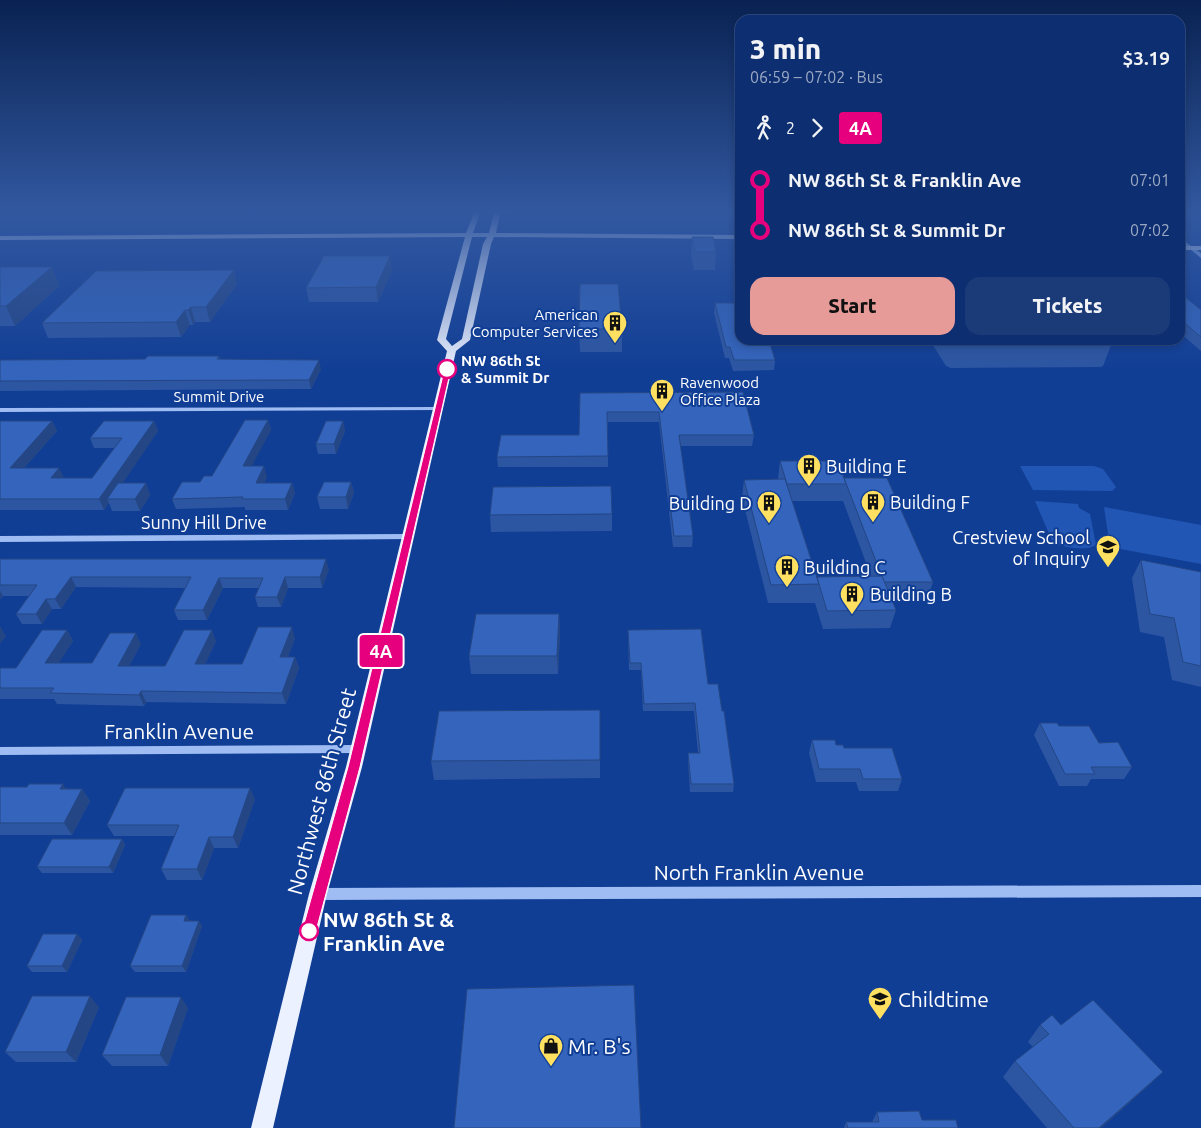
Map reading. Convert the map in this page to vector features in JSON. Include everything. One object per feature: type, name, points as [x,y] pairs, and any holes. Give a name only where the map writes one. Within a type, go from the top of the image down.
[{"type":"main road","name":"Northwest 86th Street","points":[[452,350],[441,340],[468,266]]},
{"type":"main road","name":"Northwest 86th Street","points":[[262,1128],[318,894],[358,749],[452,350],[466,340],[474,266]]},
{"type":"street","name":"Summit Drive","points":[[0,410],[438,409]]},
{"type":"street","name":"Sunny Hill Drive","points":[[0,539],[408,537]]},
{"type":"street","name":"Franklin Avenue","points":[[0,751],[358,749]]},
{"type":"street","name":"North Franklin Avenue","points":[[318,894],[1201,891]]},
{"type":"shaded area","points":[[1020,466],[1094,466],[1103,469],[1116,487],[1112,491],[1033,490]]},
{"type":"shaded area","points":[[1035,501],[1078,504],[1079,508],[1090,514],[1096,545],[1081,548],[1053,543]]},
{"type":"shaded area","points":[[1104,507],[1201,525],[1201,564],[1110,547]]},
{"type":"building","points":[[319,266],[386,266],[376,287],[306,288]]},
{"type":"building","points":[[0,267],[52,267],[6,306],[0,306]]},
{"type":"building","points":[[234,270],[206,307],[191,307],[185,310],[176,322],[42,323],[96,271]]},
{"type":"building","points":[[580,284],[618,284],[622,329],[579,329]]},
{"type":"building","points":[[1185,297],[1201,310],[1201,337],[1185,323]]},
{"type":"building","points":[[715,303],[735,303],[735,345],[770,345],[775,360],[734,360],[730,347],[726,347]]},
{"type":"building","points":[[148,356],[219,356],[217,359],[319,360],[309,380],[0,381],[0,360],[145,359]]},
{"type":"building","points":[[743,392],[754,435],[679,435],[693,536],[674,536],[659,412],[607,412],[608,456],[497,457],[501,435],[579,435],[580,393]]},
{"type":"building","points":[[245,420],[268,420],[243,466],[264,466],[256,483],[292,483],[285,499],[242,499],[243,497],[172,499],[182,482],[200,482],[204,476],[212,476]]},
{"type":"building","points":[[0,421],[52,421],[10,468],[59,468],[51,478],[92,478],[122,438],[90,438],[104,421],[154,421],[99,499],[0,499]]},
{"type":"building","points":[[326,421],[343,421],[334,444],[316,444]]},
{"type":"building","points":[[780,461],[838,461],[846,484],[787,484]]},
{"type":"building","points":[[844,478],[887,478],[933,582],[884,582]]},
{"type":"building","points":[[785,479],[819,584],[771,585],[744,480]]},
{"type":"building","points":[[324,482],[351,482],[346,497],[317,497]]},
{"type":"building","points":[[118,483],[146,483],[135,499],[107,499]]},
{"type":"building","points":[[611,486],[612,514],[490,515],[493,487]]},
{"type":"building","points":[[0,559],[326,559],[320,577],[285,577],[277,597],[255,597],[263,578],[219,578],[203,610],[174,610],[191,577],[71,577],[55,599],[46,599],[36,614],[16,614],[37,585],[0,585]]},
{"type":"building","points":[[1141,560],[1201,572],[1201,666],[1183,662],[1174,618],[1150,614]]},
{"type":"building","points":[[882,576],[896,610],[827,611],[817,577]]},
{"type":"building","points":[[476,614],[559,614],[557,656],[469,656]]},
{"type":"building","points":[[258,627],[292,627],[280,657],[295,657],[282,693],[141,691],[139,695],[50,693],[54,688],[0,688],[0,668],[16,668],[42,630],[67,630],[45,663],[92,663],[110,633],[136,633],[118,666],[165,666],[184,630],[212,630],[195,664],[242,664]]},
{"type":"building","points":[[701,629],[708,684],[718,684],[722,711],[724,711],[734,784],[691,784],[688,753],[700,753],[695,703],[644,704],[641,663],[630,663],[628,630]]},
{"type":"building","points":[[600,710],[600,760],[431,761],[439,711]]},
{"type":"building","points":[[1040,723],[1057,723],[1059,726],[1089,726],[1099,743],[1118,742],[1132,767],[1091,767],[1095,774],[1065,774]]},
{"type":"building","points":[[812,740],[835,740],[836,745],[843,745],[844,748],[892,748],[902,779],[863,779],[860,769],[819,769]]},
{"type":"building","points":[[29,784],[63,784],[60,789],[82,789],[64,823],[0,823],[0,787],[27,787]]},
{"type":"building","points":[[125,788],[250,788],[233,837],[209,837],[197,869],[161,869],[179,825],[107,825]]},
{"type":"building","points":[[52,839],[122,839],[109,867],[37,867]]},
{"type":"building","points":[[151,915],[186,915],[184,921],[199,921],[182,966],[130,966]]},
{"type":"building","points":[[43,934],[77,934],[62,966],[27,966]]},
{"type":"building","name":"Mr. B's","points":[[634,985],[641,1128],[454,1128],[467,989]]},
{"type":"building","points":[[32,996],[90,996],[66,1052],[5,1052]]},
{"type":"building","points":[[126,997],[181,997],[160,1055],[102,1055]]},
{"type":"building","points":[[1093,1000],[1163,1072],[1099,1128],[1074,1128],[1015,1061],[1049,1034],[1040,1025],[1052,1015],[1061,1025]]},
{"type":"building","points":[[919,1111],[922,1120],[956,1120],[958,1128],[848,1128],[846,1122],[879,1122],[877,1112]]},
{"type":"bus line","name":"4A","points":[[309,931],[354,767],[447,369]]},
{"type":"place","name":"American Computer Services","points":[[615,344]]},
{"type":"place","name":"NW 86th St & Summit Dr","points":[[447,369]]},
{"type":"place","name":"Ravenwood Office Plaza","points":[[662,412]]},
{"type":"place","name":"Building E","points":[[809,487]]},
{"type":"place","name":"Building F","points":[[873,523]]},
{"type":"place","name":"Building D","points":[[769,524]]},
{"type":"place","name":"Crestview School of Inquiry","points":[[1108,568]]},
{"type":"place","name":"Building C","points":[[787,588]]},
{"type":"place","name":"Building B","points":[[852,615]]},
{"type":"place","name":"NW 86th St & Franklin Ave","points":[[309,931]]},
{"type":"place","name":"Childtime","points":[[880,1020]]},
{"type":"place","name":"Mr. B's","points":[[551,1067]]}]
